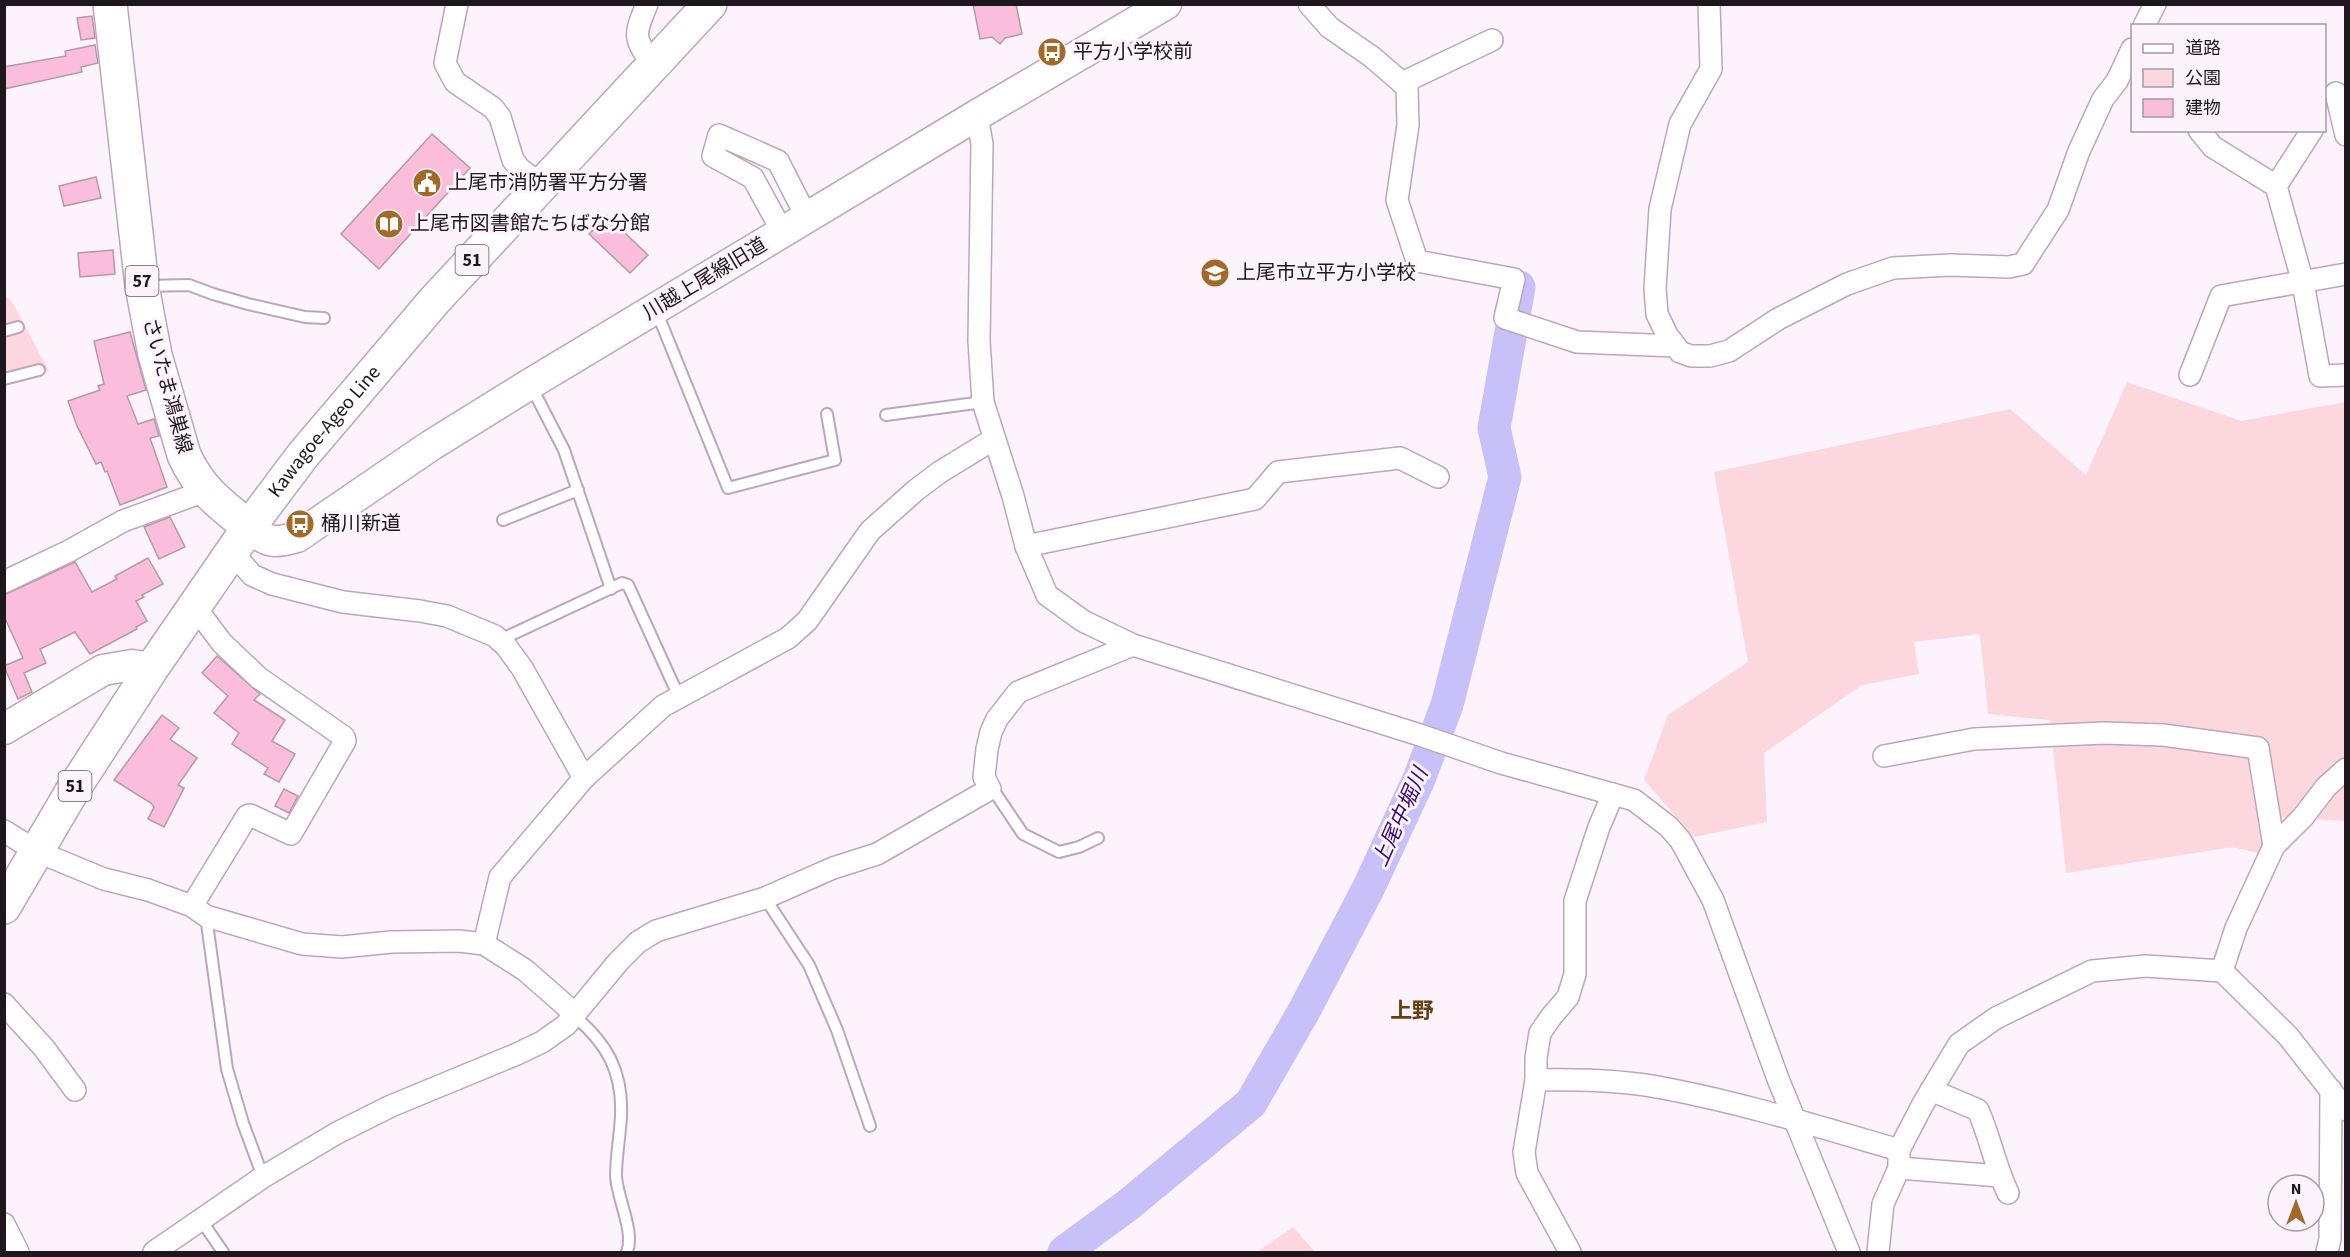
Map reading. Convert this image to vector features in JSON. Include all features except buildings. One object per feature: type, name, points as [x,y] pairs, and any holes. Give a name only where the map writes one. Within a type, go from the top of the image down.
[{"type":"main road","name":"さいたま鴻巣線","points":[[110,4],[142,286],[154,355],[184,456],[191,471],[240,540]]},
{"type":"main road","name":"Kawagoe-Ageo Line","points":[[4,907],[36,851],[152,669],[240,540],[303,455],[435,300],[710,4]]},
{"type":"street","points":[[457,4],[445,63],[455,82],[493,108],[501,117],[513,160],[520,169],[542,185]]},
{"type":"street","points":[[647,4],[638,26],[637,43],[653,65]]},
{"type":"street","points":[[1309,4],[1329,27],[1372,57],[1407,87],[1408,125],[1397,200],[1417,261],[1514,279],[1504,318],[1577,342],[1676,346]]},
{"type":"street","points":[[1708,4],[1711,69],[1680,124],[1660,209],[1655,289],[1657,314],[1667,335],[1680,352],[1691,356],[1710,356],[1729,351],[1778,319],[1847,284],[1893,268],[1950,265],[2009,267],[2023,264],[2058,210],[2079,151],[2103,99],[2125,86],[2131,59]]},
{"type":"street","points":[[2145,24],[2155,4]]},
{"type":"street","name":"川越上尾線旧道","points":[[240,540],[262,539],[278,543],[297,537],[430,446],[530,384],[1154,8]]},
{"type":"street","points":[[1402,83],[1492,40]]},
{"type":"street","points":[[2326,110],[2341,91]]},
{"type":"street","points":[[2341,91],[2346,135]]},
{"type":"street","points":[[977,115],[982,144],[979,341],[983,402],[1013,496],[1026,546],[1047,595],[1083,621],[1132,645],[1502,763],[1634,800],[1669,827],[1681,841],[1713,900],[1778,1079],[1849,1252]]},
{"type":"street","points":[[2201,132],[2212,147],[2276,186],[2303,283],[2320,376],[2346,375]]},
{"type":"street","points":[[2276,186],[2311,132]]},
{"type":"street","points":[[2190,375],[2221,296],[2346,274]]},
{"type":"street","points":[[484,944],[500,878],[584,778],[663,706],[788,638],[807,621],[870,531],[932,478],[994,439]]},
{"type":"street","points":[[1026,546],[1255,499],[1278,472],[1400,458],[1438,477]]},
{"type":"street","points":[[4,582],[69,551],[123,520],[205,491]]},
{"type":"street","points":[[240,540],[252,575],[272,584],[343,602],[420,610],[447,616],[495,636],[522,668],[584,778]]},
{"type":"street","points":[[195,606],[222,643],[259,678],[344,737],[345,741],[291,834],[250,815],[247,816],[199,911]]},
{"type":"street","points":[[154,1252],[263,1177],[337,1133],[391,1106],[542,1042],[566,1025],[618,962],[638,942],[656,931],[765,898],[833,868],[877,854],[990,789],[984,777],[991,732],[997,719],[1018,692],[1132,645]]},
{"type":"street","points":[[4,729],[103,670],[132,665],[152,669]]},
{"type":"street","points":[[1884,756],[1974,740],[2104,733],[2163,735],[2258,748],[2274,846]]},
{"type":"street","points":[[2222,971],[2236,928],[2274,846],[2303,817],[2326,786],[2346,769]]},
{"type":"street","points":[[1570,1252],[1527,1173],[1524,1152],[1536,1080],[1536,1058],[1540,1033],[1568,997],[1575,974],[1575,902],[1599,827],[1613,794]]},
{"type":"street","points":[[4,831],[36,851],[104,879],[148,890],[199,911],[302,944],[342,947],[391,942],[459,941],[484,944],[525,970],[566,1006],[574,1016]]},
{"type":"street","points":[[1878,1252],[1883,1204],[1899,1159],[1932,1090],[1959,1044],[1996,1018],[2091,971],[2146,966],[2222,971],[2288,1036],[2346,1110]]},
{"type":"street","points":[[4,1004],[44,1048],[75,1090]]},
{"type":"street","points":[[1536,1080],[1607,1080],[1668,1088],[1796,1121],[1899,1159],[2004,1184],[1986,1127],[1978,1110],[1932,1090]]},
{"type":"street","points":[[2326,1252],[2330,1239],[2331,1090]]},
{"type":"street","points":[[5,1227],[18,1252]]},
{"type":"lane","points":[[142,286],[189,285],[213,294],[305,317],[324,318]]},
{"type":"lane","points":[[656,309],[728,488],[835,460],[827,414]]},
{"type":"lane","points":[[4,331],[18,327]]},
{"type":"lane","points":[[4,379],[39,370]]},
{"type":"lane","points":[[530,384],[559,438],[611,589]]},
{"type":"lane","points":[[886,415],[983,402]]},
{"type":"lane","points":[[503,520],[578,490]]},
{"type":"lane","points":[[500,640],[622,584],[628,585],[678,697]]},
{"type":"lane","points":[[990,789],[994,790],[1023,834],[1059,852],[1079,847],[1098,838]]},
{"type":"lane","points":[[765,898],[809,965],[837,1030],[870,1126]]},
{"type":"lane","points":[[199,911],[227,1069],[243,1124],[263,1177]]},
{"type":"lane","points":[[574,1016],[592,1030],[602,1043],[613,1060],[618,1080],[621,1114],[616,1176],[629,1234],[627,1252]]},
{"type":"lane","points":[[201,1220],[223,1252]]},
{"type":"green space","points":[[4,293],[14,305],[49,371],[5,384]]},
{"type":"green space","points":[[2127,382],[2241,421],[2345,402],[2345,821],[2282,817],[2261,854],[2233,847],[2066,873],[2050,720],[1988,714],[1980,634],[1914,642],[1919,674],[1862,685],[1764,753],[1767,822],[1694,837],[1644,780],[1668,715],[1748,662],[1714,472],[2010,409],[2086,475]]},
{"type":"green space","points":[[1293,1227],[1315,1252],[1257,1252]]},
{"type":"waterway","name":"上尾中堀川","points":[[1064,1252],[1128,1205],[1251,1103],[1304,1011],[1368,889],[1419,779],[1447,705],[1505,477],[1494,428],[1519,287]]},
{"type":"place","name":"平方小学校前","points":[[1052,52]]},
{"type":"place","name":"上尾市消防署平方分署","points":[[427,183]]},
{"type":"place","name":"上尾市図書館たちばな分館","points":[[389,224]]},
{"type":"place","name":"上尾市立平方小学校","points":[[1215,273]]},
{"type":"place","name":"桶川新道","points":[[300,524]]},
{"type":"district","name":"上野","points":[[1412,1011]]}]
